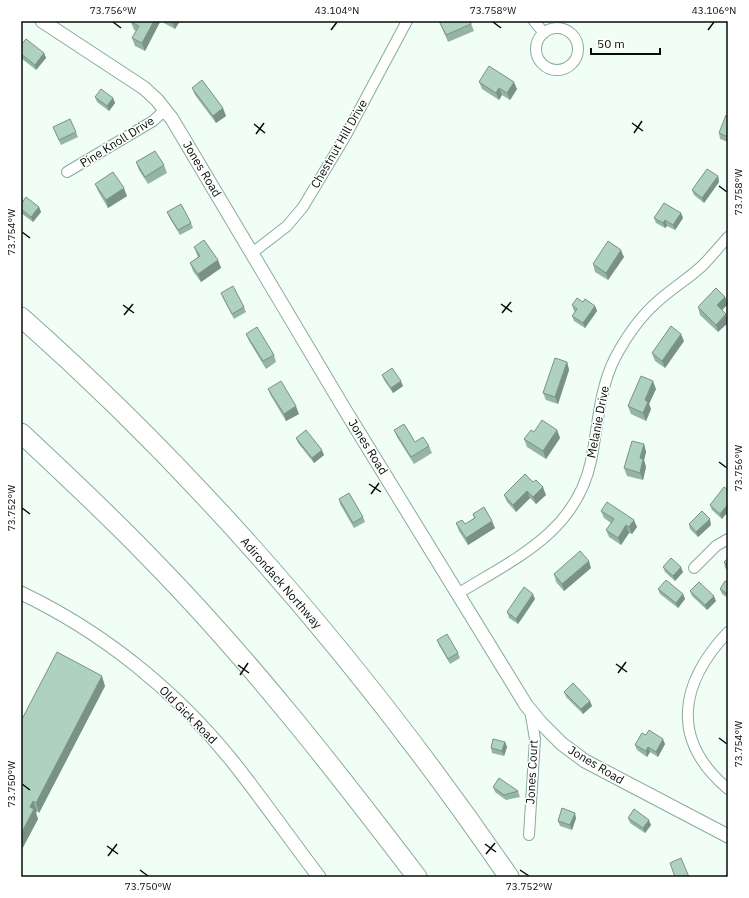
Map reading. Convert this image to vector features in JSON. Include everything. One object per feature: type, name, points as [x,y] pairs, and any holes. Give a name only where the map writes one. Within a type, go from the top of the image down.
[{"type":"highway","name":"Adirondack Northway","points":[[21,318],[121,411],[207,499],[294,596],[431,767],[509,877]]},
{"type":"highway","points":[[21,433],[92,500],[154,562],[207,620],[295,721],[417,877]]},
{"type":"street","name":"Jones Road","points":[[42,21],[144,88],[165,110],[345,410],[530,710],[562,744],[585,761],[728,836]]},
{"type":"street","name":"Chestnut Hill Drive","points":[[252,253],[287,226],[303,207],[345,137],[407,21]]},
{"type":"street","points":[[534,21],[544,33]]},
{"type":"street","points":[[558,28],[571,33],[575,38],[578,51],[573,63],[560,70],[547,68],[541,63],[536,50],[537,43],[544,33],[558,28]]},
{"type":"street","name":"Pine Knoll Drive","points":[[67,172],[153,121],[165,110]]},
{"type":"street","name":"Melanie Drive","points":[[459,593],[533,548],[551,532],[573,507],[584,485],[590,462],[601,401],[608,374],[615,359],[635,325],[657,302],[701,266],[728,237]]},
{"type":"street","points":[[694,568],[716,546],[728,539]]},
{"type":"street","name":"Old Gick Road","points":[[21,593],[44,604],[96,635],[135,664],[176,701],[233,762],[318,877]]},
{"type":"street","points":[[728,632],[708,656],[695,682],[686,715],[687,727],[691,740],[702,763],[728,789]]},
{"type":"street","name":"Jones Court","points":[[529,835],[535,739],[530,710]]},
{"type":"building","points":[[154,21],[142,43],[132,38],[139,26],[131,22]]},
{"type":"building","points":[[168,21],[175,21],[173,24]]},
{"type":"building","points":[[439,21],[470,21],[471,24],[446,35]]},
{"type":"building","points":[[26,39],[44,53],[35,65],[21,54],[21,45]]},
{"type":"building","points":[[489,66],[514,82],[507,93],[499,88],[496,93],[479,82]]},
{"type":"building","points":[[202,80],[223,108],[213,116],[192,88]]},
{"type":"building","points":[[101,89],[113,98],[107,106],[95,97]]},
{"type":"building","points":[[726,115],[728,116],[728,137],[719,133]]},
{"type":"building","points":[[70,119],[76,132],[59,140],[53,127]]},
{"type":"building","points":[[155,151],[164,165],[145,177],[136,162]]},
{"type":"building","points":[[707,169],[718,176],[702,198],[692,190]]},
{"type":"building","points":[[113,172],[124,188],[106,200],[95,184]]},
{"type":"building","points":[[26,197],[39,207],[31,217],[21,209],[21,204]]},
{"type":"building","points":[[664,203],[681,213],[673,225],[665,220],[663,223],[654,218]]},
{"type":"building","points":[[181,204],[191,223],[178,230],[167,212]]},
{"type":"building","points":[[204,240],[218,260],[198,274],[190,263],[200,256],[194,247]]},
{"type":"building","points":[[608,241],[621,250],[606,273],[593,264]]},
{"type":"building","points":[[233,286],[244,307],[232,314],[221,293]]},
{"type":"building","points":[[716,288],[725,297],[717,305],[726,314],[716,325],[698,307]]},
{"type":"building","points":[[577,298],[583,302],[585,299],[595,306],[583,323],[572,316],[577,309],[572,305]]},
{"type":"building","points":[[671,326],[681,334],[662,361],[652,353]]},
{"type":"building","points":[[257,327],[274,355],[263,361],[246,334]]},
{"type":"building","points":[[555,358],[567,362],[555,397],[543,393]]},
{"type":"building","points":[[392,368],[401,381],[391,388],[382,375]]},
{"type":"building","points":[[641,376],[653,381],[645,400],[648,402],[643,413],[628,406]]},
{"type":"building","points":[[281,381],[296,406],[284,414],[268,389]]},
{"type":"building","points":[[542,420],[557,430],[543,451],[524,439],[531,430],[534,432]]},
{"type":"building","points":[[404,424],[415,442],[423,437],[429,446],[411,457],[394,430]]},
{"type":"building","points":[[306,430],[322,450],[312,458],[296,438]]},
{"type":"building","points":[[632,441],[644,444],[640,458],[643,459],[640,473],[624,468]]},
{"type":"building","points":[[525,474],[533,482],[536,480],[543,487],[533,497],[527,491],[513,505],[504,495]]},
{"type":"building","points":[[724,487],[728,490],[728,504],[720,514],[710,505]]},
{"type":"building","points":[[349,493],[363,517],[353,523],[339,499]]},
{"type":"building","points":[[607,502],[634,520],[629,527],[626,525],[618,538],[606,530],[614,519],[601,511]]},
{"type":"building","points":[[484,507],[492,521],[466,538],[456,523],[462,520],[465,524],[475,518],[473,514]]},
{"type":"building","points":[[702,511],[710,519],[696,532],[689,524]]},
{"type":"building","points":[[580,551],[589,561],[562,584],[554,574]]},
{"type":"building","points":[[671,558],[681,567],[673,576],[663,567]]},
{"type":"building","points":[[728,558],[728,566],[724,562]]},
{"type":"building","points":[[666,580],[683,594],[676,603],[658,589]]},
{"type":"building","points":[[725,581],[728,582],[728,594],[720,589]]},
{"type":"building","points":[[699,582],[714,596],[705,605],[690,591]]},
{"type":"building","points":[[524,587],[533,594],[516,619],[507,612]]},
{"type":"building","points":[[447,634],[458,653],[448,659],[437,640]]},
{"type":"building","points":[[57,652],[102,676],[36,803],[33,801],[30,807],[34,809],[21,834],[21,721]]},
{"type":"building","points":[[573,683],[590,701],[581,709],[564,692]]},
{"type":"building","points":[[649,730],[663,739],[656,752],[648,747],[646,751],[635,745],[642,733],[646,735]]},
{"type":"building","points":[[493,739],[505,742],[502,751],[491,748]]},
{"type":"building","points":[[499,778],[518,791],[504,795],[493,787]]},
{"type":"building","points":[[562,808],[575,813],[570,825],[558,821]]},
{"type":"building","points":[[634,809],[649,820],[643,828],[628,818]]},
{"type":"building","points":[[681,858],[689,877],[675,877],[670,863]]}]
